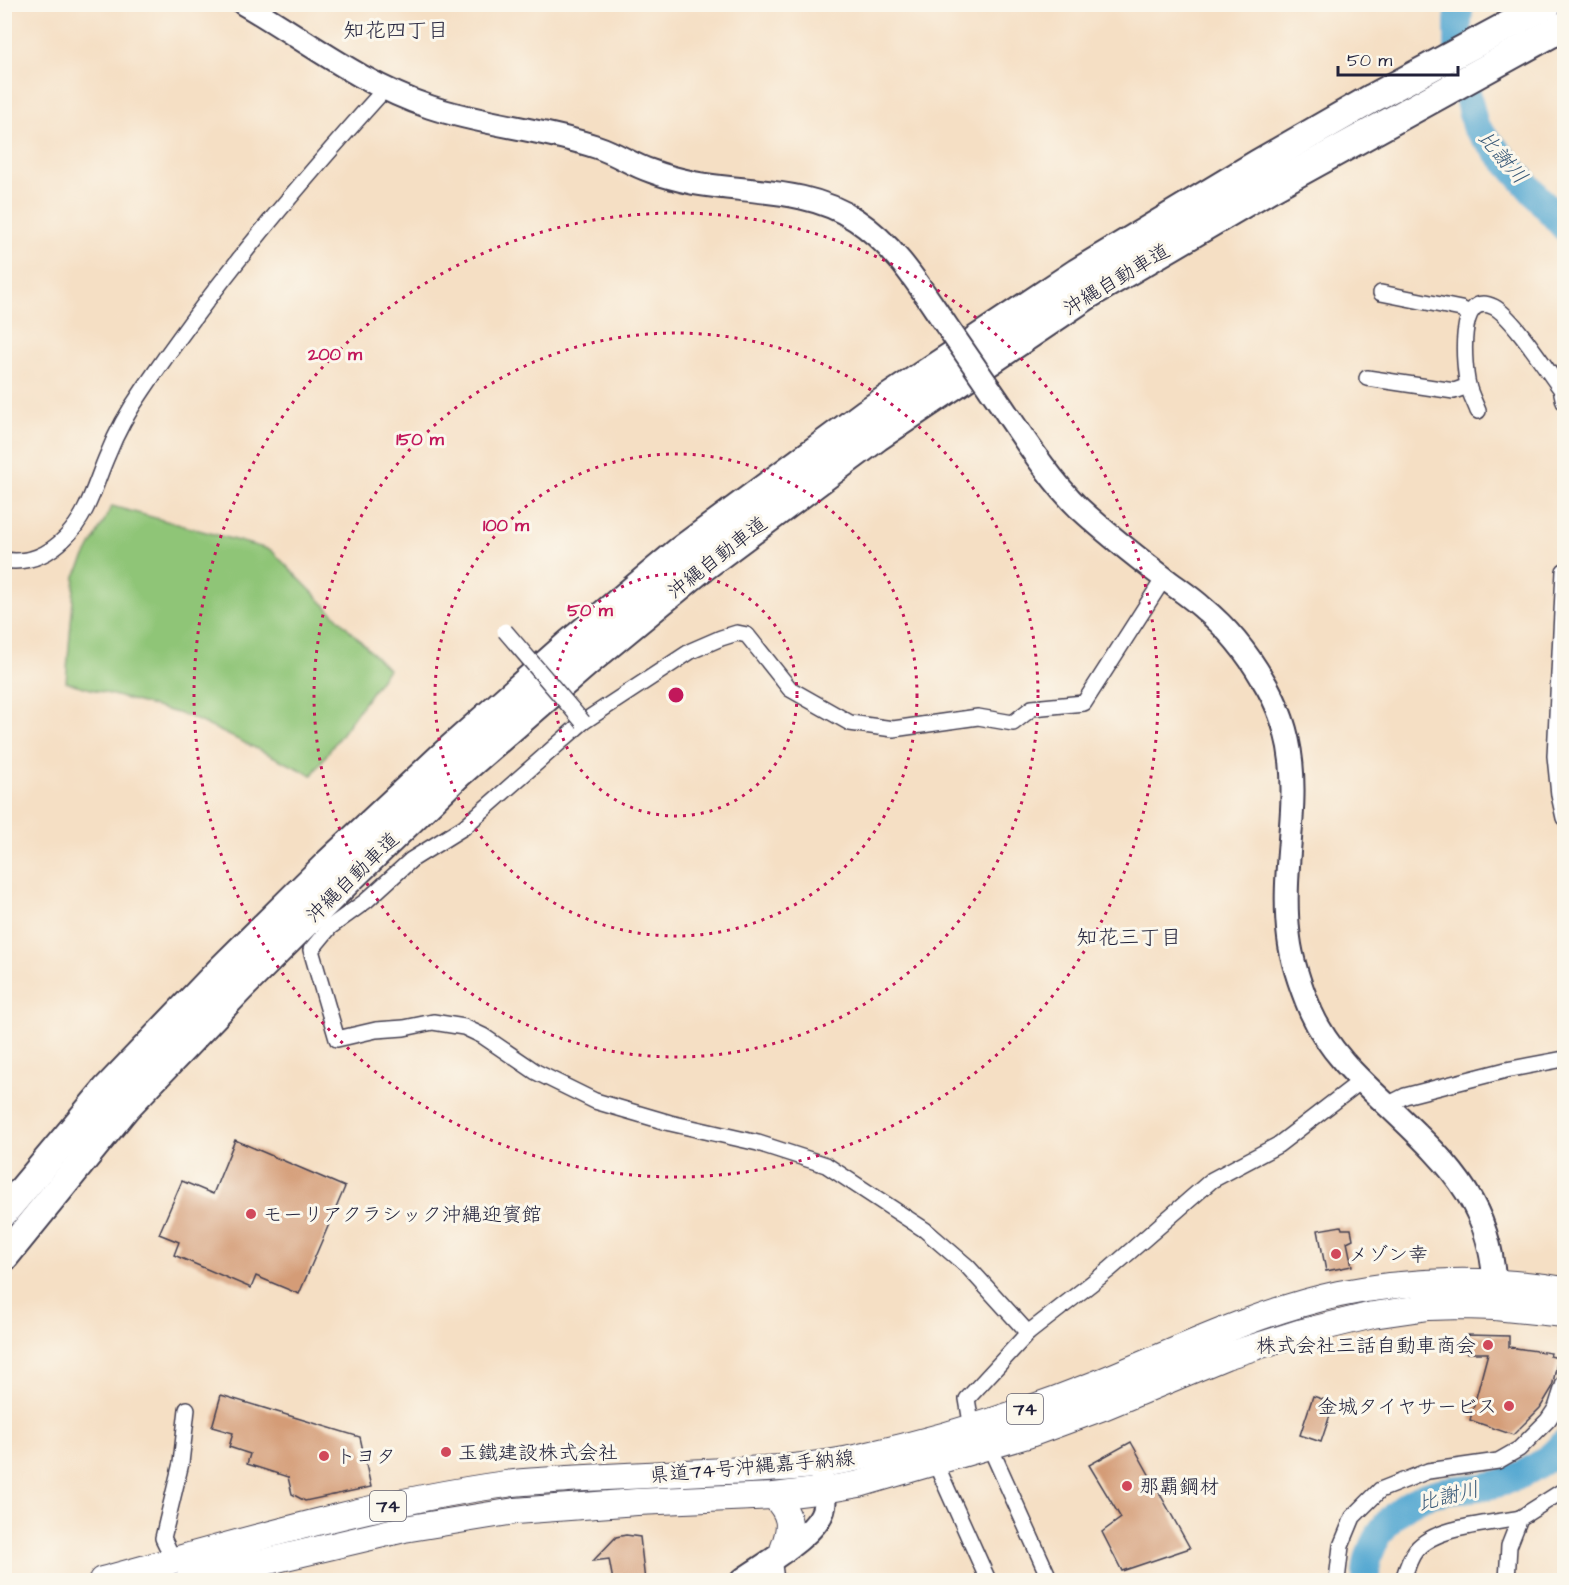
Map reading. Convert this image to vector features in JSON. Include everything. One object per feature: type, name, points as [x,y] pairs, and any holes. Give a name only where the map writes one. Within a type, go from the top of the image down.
[{"type":"highway","name":"沖縄自動車道","points":[[4,1212],[107,1089],[221,970],[313,879],[452,748],[568,645],[681,551],[865,414],[1077,273],[1373,98],[1549,19]]},
{"type":"highway","name":"沖縄自動車道","points":[[4,1257],[126,1107],[349,879],[458,774],[690,577],[877,436],[1089,294],[1384,124],[1549,19]]},
{"type":"main road","name":"県道74号沖縄嘉手納線","points":[[194,1574],[351,1514],[429,1497],[509,1483],[757,1470],[819,1464],[930,1441],[1095,1384],[1223,1331],[1296,1305],[1341,1294],[1406,1285],[1495,1294],[1564,1314]]},
{"type":"main road","name":"県道74号沖縄嘉手納線","points":[[102,1581],[194,1574],[404,1529],[515,1511],[637,1502],[774,1496],[859,1484],[990,1447],[1103,1407],[1226,1356],[1299,1333],[1373,1315],[1495,1294],[1564,1290]]},
{"type":"main road","points":[[774,1496],[786,1508],[790,1532],[777,1563]]},
{"type":"street","points":[[244,4],[333,61],[384,90],[432,107],[598,147],[650,171],[693,182],[794,196],[822,203],[854,218],[878,236],[903,263],[990,389],[1077,505],[1110,536],[1204,609],[1238,644],[1264,681],[1282,718],[1291,751],[1294,790],[1287,895],[1288,938],[1296,975],[1312,1015],[1335,1053],[1454,1172],[1467,1191],[1484,1226],[1489,1244],[1495,1294]]},
{"type":"street","points":[[4,560],[22,562],[36,559],[52,550],[76,526],[91,500],[122,422],[143,389],[221,281],[308,174],[384,90]]},
{"type":"street","points":[[1381,293],[1461,309],[1469,313]]},
{"type":"street","points":[[1478,411],[1468,386],[1464,355],[1469,313],[1480,305],[1497,308],[1509,319],[1561,389],[1564,402]]},
{"type":"street","points":[[1367,378],[1454,391],[1468,386]]},
{"type":"street","points":[[1564,572],[1555,756],[1564,818]]},
{"type":"street","points":[[1028,1333],[968,1267],[926,1230],[826,1165],[758,1143],[670,1123],[595,1101],[536,1072],[483,1036],[464,1027],[433,1022],[404,1028],[376,1030],[337,1039],[311,950],[330,927],[366,901],[411,860],[464,827],[584,722],[691,651],[737,633],[747,635],[790,689],[850,723],[893,729],[978,717],[1013,723],[1032,708],[1084,704],[1164,578]]},
{"type":"street","points":[[505,631],[584,722]]},
{"type":"street","points":[[1387,1105],[1405,1096],[1494,1072],[1564,1059]]},
{"type":"street","points":[[972,1428],[967,1399],[1028,1333],[1110,1269],[1212,1180],[1278,1144],[1361,1081]]},
{"type":"street","points":[[1337,1581],[1341,1546],[1353,1517],[1380,1490],[1428,1471],[1498,1461],[1519,1449],[1548,1420],[1556,1408],[1564,1383]]},
{"type":"street","points":[[187,1409],[182,1463],[163,1538],[194,1574]]},
{"type":"street","points":[[990,1447],[1050,1581]]},
{"type":"street","points":[[936,1462],[988,1581]]},
{"type":"street","points":[[742,1581],[777,1563],[817,1523],[824,1508],[824,1490],[819,1464]]},
{"type":"street","points":[[1403,1581],[1407,1566],[1416,1550],[1430,1539],[1449,1532],[1520,1518],[1564,1490]]},
{"type":"street","points":[[1506,1581],[1509,1546],[1520,1518]]},
{"type":"green space","points":[[112,506],[271,550],[388,669],[312,775],[188,716],[66,682],[75,576]]},
{"type":"building","name":"モーリアクラシック沖縄迎賓館","points":[[235,1140],[345,1187],[299,1294],[256,1276],[251,1288],[174,1255],[179,1242],[159,1234],[182,1181],[213,1194]]},
{"type":"building","name":"メゾン幸","points":[[1341,1226],[1342,1229],[1351,1229],[1353,1239],[1347,1242],[1352,1266],[1326,1271],[1318,1230]]},
{"type":"building","points":[[1467,1335],[1509,1336],[1509,1347],[1551,1353],[1550,1356],[1558,1358],[1552,1388],[1540,1408],[1513,1435],[1470,1420],[1488,1353],[1467,1353]]},
{"type":"building","points":[[221,1395],[360,1437],[371,1487],[305,1501],[292,1494],[288,1477],[247,1464],[250,1454],[229,1447],[233,1433],[212,1427]]},
{"type":"building","points":[[1313,1396],[1334,1403],[1321,1442],[1300,1435]]},
{"type":"building","points":[[1131,1442],[1190,1548],[1122,1571],[1102,1532],[1121,1518],[1089,1465]]},
{"type":"building","points":[[626,1535],[640,1537],[645,1581],[613,1581],[609,1559],[593,1561],[616,1537]]},
{"type":"waterway","name":"比謝川","points":[[1460,4],[1458,56],[1475,126],[1564,227]]},
{"type":"waterway","name":"比謝川","points":[[1366,1580],[1367,1565],[1377,1538],[1396,1514],[1408,1505],[1435,1493],[1495,1485],[1512,1479],[1544,1461],[1564,1443]]},
{"type":"place","name":"モーリアクラシック沖縄迎賓館","points":[[251,1214]]},
{"type":"place","name":"メゾン幸","points":[[1336,1254]]},
{"type":"place","name":"株式会社三話自動車商会","points":[[1488,1345]]},
{"type":"place","name":"金城タイヤサービス","points":[[1509,1406]]},
{"type":"place","name":"玉鐵建設株式会社","points":[[446,1452]]},
{"type":"place","name":"トヨタ","points":[[324,1456]]},
{"type":"place","name":"那覇鋼材","points":[[1127,1486]]},
{"type":"district","name":"知花四丁目","points":[[396,30]]},
{"type":"district","name":"知花三丁目","points":[[1129,937]]}]
